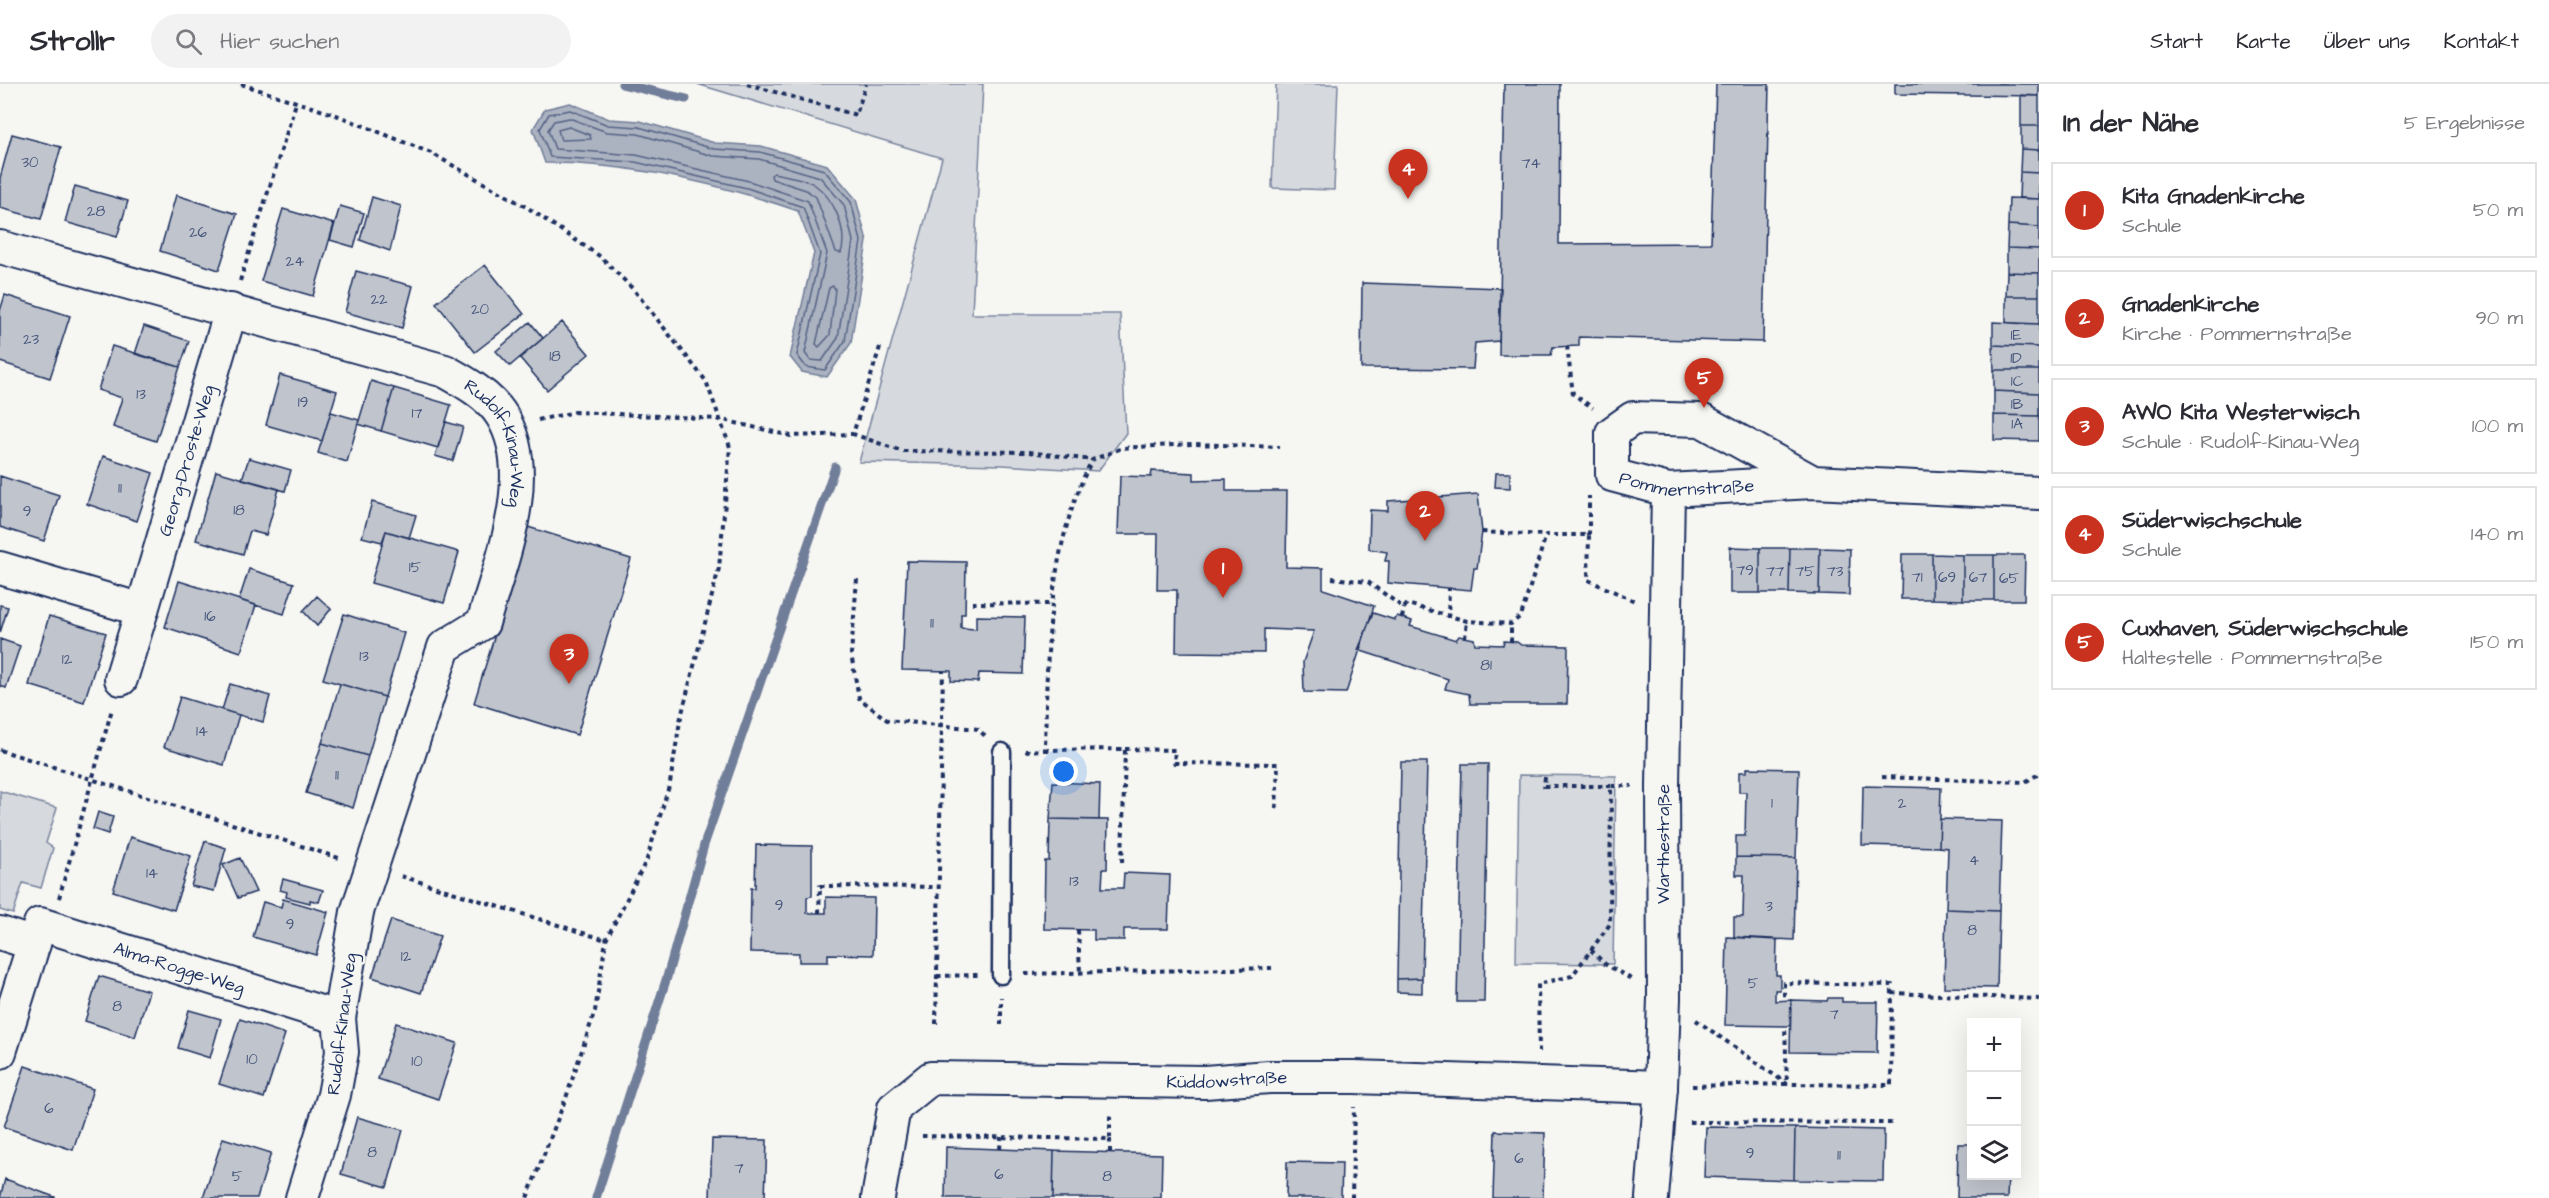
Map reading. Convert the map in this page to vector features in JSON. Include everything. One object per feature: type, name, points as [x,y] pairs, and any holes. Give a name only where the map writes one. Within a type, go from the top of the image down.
[{"type":"street","name":"Rudolf-Kinau-Weg","points":[[0,247],[445,370],[470,384],[501,414],[508,427],[515,451],[516,503],[483,622],[444,647],[357,912],[339,1018],[342,1052],[334,1095],[302,1198]]},
{"type":"street","name":"Georg-Droste-Weg","points":[[121,680],[231,310]]},
{"type":"street","name":"Pommernstraße","points":[[1813,482],[1701,420],[1633,418],[1612,433],[1612,475],[1668,490],[1813,482],[2039,493]]},
{"type":"street","name":"Warthestraße","points":[[1652,1198],[1661,1087],[1664,998],[1668,490]]},
{"type":"street","points":[[0,568],[142,610]]},
{"type":"street","name":"Alma-Rogge-Weg","points":[[0,933],[37,934],[339,1018]]},
{"type":"street","points":[[0,1052],[37,934]]},
{"type":"street","name":"Küddowstraße","points":[[878,1198],[894,1108],[931,1078],[1205,1082],[1269,1077],[1354,1077],[1661,1087]]},
{"type":"lane","points":[[1001,975],[1002,752]]},
{"type":"path","points":[[241,84],[296,104],[339,116],[431,153],[528,208],[601,257],[634,290],[706,381],[730,447],[719,568],[680,721],[670,783],[647,859],[606,939],[595,1011],[567,1095],[527,1198]]},
{"type":"path","points":[[747,84],[856,115],[866,84]]},
{"type":"path","points":[[231,310],[296,104]]},
{"type":"path","points":[[1567,346],[1573,394],[1621,427]]},
{"type":"path","points":[[853,434],[880,347]]},
{"type":"path","points":[[508,427],[575,412],[719,419],[790,435],[853,434],[902,451],[1029,452],[1092,460],[1122,448],[1193,444],[1279,447]]},
{"type":"path","points":[[1045,750],[1046,675],[1054,586],[1076,491],[1092,460]]},
{"type":"path","points":[[1589,491],[1588,580],[1666,615]]},
{"type":"path","points":[[1482,532],[1589,536]]},
{"type":"path","points":[[1402,618],[1407,604],[1448,618],[1511,624],[1521,616],[1546,536]]},
{"type":"path","points":[[1332,578],[1368,582],[1404,608]]},
{"type":"path","points":[[857,579],[851,654],[859,698],[887,720],[978,729],[1002,752],[1175,750],[1174,763],[1278,764],[1276,810]]},
{"type":"path","points":[[1448,618],[1449,588]]},
{"type":"path","points":[[972,603],[1053,604]]},
{"type":"path","points":[[1465,638],[1467,621]]},
{"type":"path","points":[[1511,624],[1511,642]]},
{"type":"path","points":[[936,1024],[943,671]]},
{"type":"path","points":[[37,934],[55,912],[121,680]]},
{"type":"path","points":[[1122,862],[1125,749]]},
{"type":"path","points":[[0,750],[371,868],[606,939]]},
{"type":"path","points":[[1882,777],[2025,782],[2039,774]]},
{"type":"path","points":[[1545,777],[1544,786],[1631,786]]},
{"type":"path","points":[[1539,1043],[1538,984],[1572,975],[1610,924],[1611,786]]},
{"type":"path","points":[[819,913],[820,886],[939,887]]},
{"type":"path","points":[[1078,930],[1080,973]]},
{"type":"path","points":[[1591,950],[1605,964],[1664,998],[1787,1083]]},
{"type":"path","points":[[937,976],[1272,968]]},
{"type":"path","points":[[1661,1087],[1787,1083],[1891,1085],[1892,985],[1784,983],[1784,1001]]},
{"type":"path","points":[[1892,993],[2039,999]]},
{"type":"path","points":[[1785,1026],[1787,1083]]},
{"type":"path","points":[[1352,1198],[1354,1077]]},
{"type":"path","points":[[1110,1152],[1111,1079]]},
{"type":"path","points":[[1658,1122],[1894,1123]]},
{"type":"path","points":[[886,1144],[912,1136],[1110,1139]]},
{"type":"path","points":[[1000,1137],[1000,1149]]},
{"type":"shaded area","points":[[697,84],[983,84],[972,314],[1120,314],[1126,433],[1098,471],[1003,465],[859,462],[942,158]]},
{"type":"shaded area","points":[[1276,84],[1338,84],[1334,190],[1272,188]]},
{"type":"shaded area","points":[[1519,775],[1616,776],[1613,964],[1516,963]]},
{"type":"shaded area","points":[[0,791],[57,808],[46,843],[53,848],[41,888],[23,883],[13,914],[0,910]]},
{"type":"water","points":[[570,103],[609,119],[640,121],[715,143],[761,146],[827,165],[856,199],[867,241],[851,343],[827,377],[802,372],[790,357],[814,253],[798,211],[673,176],[609,167],[545,163],[533,129],[545,109]]},
{"type":"building","points":[[1504,84],[1560,84],[1559,244],[1711,243],[1716,84],[1769,84],[1763,342],[1579,337],[1579,346],[1553,347],[1551,355],[1499,355]]},
{"type":"building","points":[[1895,84],[2039,84],[2039,96],[1895,94]]},
{"type":"building","points":[[2021,95],[2039,96],[2039,126],[2021,126]]},
{"type":"building","points":[[2021,126],[2039,126],[2039,150],[2021,149]]},
{"type":"building","points":[[12,134],[61,147],[41,219],[0,208],[0,178]]},
{"type":"building","points":[[2021,149],[2039,150],[2039,173],[2020,172]]},
{"type":"building","points":[[2020,172],[2039,173],[2039,199],[2019,198]]},
{"type":"building","points":[[75,186],[128,201],[117,237],[65,222]]},
{"type":"building","points":[[176,195],[237,214],[219,270],[160,251]]},
{"type":"building","points":[[372,197],[401,206],[390,251],[360,240]]},
{"type":"building","points":[[2009,198],[2039,199],[2039,227],[2008,225]]},
{"type":"building","points":[[340,206],[364,213],[354,247],[330,240]]},
{"type":"building","points":[[283,209],[334,224],[313,296],[261,281]]},
{"type":"building","points":[[2008,225],[2039,227],[2039,249],[2007,248]]},
{"type":"building","points":[[2007,248],[2039,249],[2039,273],[2007,272]]},
{"type":"building","points":[[485,265],[524,314],[475,352],[436,303]]},
{"type":"building","points":[[356,271],[413,286],[402,328],[345,312]]},
{"type":"building","points":[[2007,272],[2039,273],[2039,296],[2006,296]]},
{"type":"building","points":[[1362,283],[1501,288],[1499,341],[1475,343],[1473,369],[1361,368]]},
{"type":"building","points":[[5,295],[70,316],[50,378],[0,362],[0,311]]},
{"type":"building","points":[[2006,296],[2039,296],[2039,324],[2006,323]]},
{"type":"building","points":[[530,322],[543,338],[510,366],[496,351]]},
{"type":"building","points":[[562,322],[589,354],[547,390],[520,358]]},
{"type":"building","points":[[1993,322],[2039,324],[2039,347],[1993,345]]},
{"type":"building","points":[[144,326],[189,341],[180,367],[135,354]]},
{"type":"building","points":[[1993,345],[2039,347],[2039,370],[1994,370]]},
{"type":"building","points":[[112,346],[180,367],[156,441],[113,427],[122,398],[98,390]]},
{"type":"building","points":[[1994,370],[2039,370],[2039,393],[1994,391]]},
{"type":"building","points":[[280,375],[337,391],[322,441],[266,425]]},
{"type":"building","points":[[371,381],[394,388],[381,431],[358,424]]},
{"type":"building","points":[[394,388],[451,405],[438,448],[381,431]]},
{"type":"building","points":[[1994,391],[2039,393],[2039,416],[1994,415]]},
{"type":"building","points":[[331,412],[359,420],[347,462],[318,453]]},
{"type":"building","points":[[1994,415],[2039,416],[2039,441],[1994,440]]},
{"type":"building","points":[[446,422],[463,427],[453,461],[435,456]]},
{"type":"building","points":[[103,456],[153,473],[137,521],[87,504]]},
{"type":"building","points":[[249,458],[291,470],[285,491],[242,479]]},
{"type":"building","points":[[216,471],[279,489],[266,535],[250,531],[243,554],[196,540]]},
{"type":"building","points":[[1152,471],[1194,473],[1194,480],[1226,479],[1226,491],[1287,491],[1286,567],[1323,568],[1323,589],[1374,606],[1346,693],[1304,692],[1303,662],[1314,631],[1264,629],[1264,653],[1176,652],[1177,590],[1157,590],[1158,534],[1118,534],[1120,476],[1151,477]]},
{"type":"building","points":[[1496,473],[1510,473],[1510,488],[1495,487]]},
{"type":"building","points":[[0,476],[59,495],[44,541],[0,527]]},
{"type":"building","points":[[1478,494],[1482,532],[1471,590],[1388,583],[1389,561],[1385,561],[1387,552],[1369,549],[1370,510],[1388,511],[1388,501]]},
{"type":"building","points":[[372,502],[416,515],[409,538],[386,531],[382,542],[362,537]]},
{"type":"building","points":[[528,527],[631,559],[577,735],[474,703]]},
{"type":"building","points":[[386,531],[459,552],[444,603],[371,583]]},
{"type":"building","points":[[1730,547],[1760,548],[1760,593],[1730,593]]},
{"type":"building","points":[[1760,548],[1790,548],[1789,593],[1760,593]]},
{"type":"building","points":[[1790,548],[1820,548],[1819,594],[1789,593]]},
{"type":"building","points":[[1820,548],[1850,549],[1849,595],[1819,594]]},
{"type":"building","points":[[1902,554],[1932,554],[1932,599],[1901,599]]},
{"type":"building","points":[[1932,554],[1963,555],[1963,600],[1932,599]]},
{"type":"building","points":[[1963,555],[1994,555],[1994,600],[1963,600]]},
{"type":"building","points":[[1994,555],[2025,555],[2024,600],[1994,600]]},
{"type":"building","points":[[907,561],[966,562],[965,614],[961,614],[961,628],[976,629],[976,616],[1025,617],[1023,674],[979,673],[978,682],[951,681],[951,671],[902,670]]},
{"type":"building","points":[[249,569],[294,583],[284,614],[239,600]]},
{"type":"building","points":[[179,581],[256,605],[241,652],[165,627]]},
{"type":"building","points":[[317,596],[331,609],[317,626],[303,611]]},
{"type":"building","points":[[0,605],[8,607],[0,633]]},
{"type":"building","points":[[1373,613],[1395,620],[1397,616],[1412,621],[1410,626],[1456,640],[1459,636],[1474,639],[1475,644],[1503,645],[1504,641],[1517,642],[1521,645],[1568,646],[1567,704],[1470,704],[1469,694],[1445,689],[1448,679],[1358,650]]},
{"type":"building","points":[[344,614],[404,633],[385,697],[323,679]]},
{"type":"building","points":[[49,616],[106,633],[84,702],[29,685]]},
{"type":"building","points":[[0,639],[20,646],[6,688],[0,686]]},
{"type":"building","points":[[230,684],[270,696],[263,722],[222,710]]},
{"type":"building","points":[[340,684],[385,697],[368,756],[322,743]]},
{"type":"building","points":[[180,697],[239,715],[224,765],[164,747]]},
{"type":"building","points":[[322,743],[368,756],[353,808],[306,793]]},
{"type":"building","points":[[1401,762],[1427,762],[1422,978],[1397,979]]},
{"type":"building","points":[[1462,764],[1488,764],[1484,1002],[1457,1002]]},
{"type":"building","points":[[1747,768],[1799,769],[1796,858],[1736,857],[1736,836],[1745,836],[1746,792],[1739,792],[1739,772],[1747,772]]},
{"type":"building","points":[[1053,782],[1100,784],[1099,820],[1050,819]]},
{"type":"building","points":[[1863,786],[1941,788],[1939,847],[1862,845]]},
{"type":"building","points":[[98,812],[113,817],[108,834],[93,829]]},
{"type":"building","points":[[1050,819],[1108,820],[1107,869],[1103,869],[1102,888],[1123,888],[1124,873],[1170,875],[1168,929],[1124,929],[1124,940],[1094,940],[1094,930],[1044,929],[1045,861],[1049,861]]},
{"type":"building","points":[[1940,819],[2002,821],[1999,911],[1946,909],[1948,848],[1939,847]]},
{"type":"building","points":[[130,837],[191,856],[174,910],[113,891]]},
{"type":"building","points":[[205,841],[226,848],[214,891],[191,886]]},
{"type":"building","points":[[756,845],[812,846],[812,896],[807,897],[807,913],[826,913],[826,897],[874,898],[873,955],[828,954],[828,962],[799,962],[799,953],[750,952],[751,888],[755,888]]},
{"type":"building","points":[[1736,857],[1796,858],[1794,940],[1734,937],[1734,917],[1743,917],[1744,875],[1736,875]]},
{"type":"building","points":[[240,858],[256,892],[238,898],[223,865]]},
{"type":"building","points":[[283,879],[323,890],[319,902],[310,900],[310,903],[286,897],[287,892],[280,890]]},
{"type":"building","points":[[283,899],[328,912],[316,955],[253,937],[263,902],[281,907]]},
{"type":"building","points":[[1946,909],[1999,911],[1997,988],[1944,987]]},
{"type":"building","points":[[391,920],[440,936],[421,993],[372,977]]},
{"type":"building","points":[[1727,937],[1777,940],[1776,975],[1780,975],[1780,990],[1775,990],[1775,1001],[1791,1000],[1790,1026],[1725,1025]]},
{"type":"building","points":[[99,976],[149,991],[135,1037],[85,1021]]},
{"type":"building","points":[[1422,978],[1422,993],[1397,992],[1397,979]]},
{"type":"building","points":[[1828,998],[1842,998],[1842,1002],[1878,1002],[1877,1053],[1790,1052],[1791,1000],[1827,1001]]},
{"type":"building","points":[[189,1010],[221,1019],[210,1058],[178,1048]]},
{"type":"building","points":[[240,1019],[285,1034],[264,1098],[219,1084]]},
{"type":"building","points":[[396,1023],[457,1043],[438,1099],[378,1079]]},
{"type":"building","points":[[25,1066],[93,1089],[73,1150],[4,1127]]},
{"type":"building","points":[[357,1117],[403,1130],[387,1187],[341,1174]]},
{"type":"building","points":[[1706,1127],[1795,1128],[1794,1180],[1704,1177]]},
{"type":"building","points":[[1795,1128],[1884,1130],[1883,1181],[1794,1180]]},
{"type":"building","points":[[1495,1131],[1545,1133],[1543,1198],[1493,1198]]},
{"type":"building","points":[[223,1138],[271,1153],[257,1198],[203,1198]]},
{"type":"building","points":[[712,1139],[767,1140],[765,1198],[710,1198]]},
{"type":"building","points":[[1958,1144],[1967,1144],[1967,1180],[2008,1180],[2007,1198],[1957,1198]]},
{"type":"building","points":[[946,1147],[1054,1151],[1053,1198],[945,1198]]},
{"type":"building","points":[[1054,1151],[1162,1154],[1161,1198],[1053,1198]]},
{"type":"building","points":[[1287,1162],[1342,1163],[1341,1198],[1286,1198]]},
{"type":"building","points":[[5,1179],[55,1197],[55,1198],[0,1198]]},
{"type":"waterway","points":[[622,84],[686,99]]},
{"type":"waterway","points":[[596,1198],[667,977],[704,845],[835,467]]},
{"type":"place","name":"Süderwischschule","points":[[1408,199]]},
{"type":"place","name":"Cuxhaven, Süderwischschule","points":[[1704,408]]},
{"type":"place","name":"Gnadenkirche","points":[[1425,541]]},
{"type":"place","name":"Kita Gnadenkirche","points":[[1223,598]]},
{"type":"place","name":"AWO Kita Westerwisch","points":[[569,684]]}]
